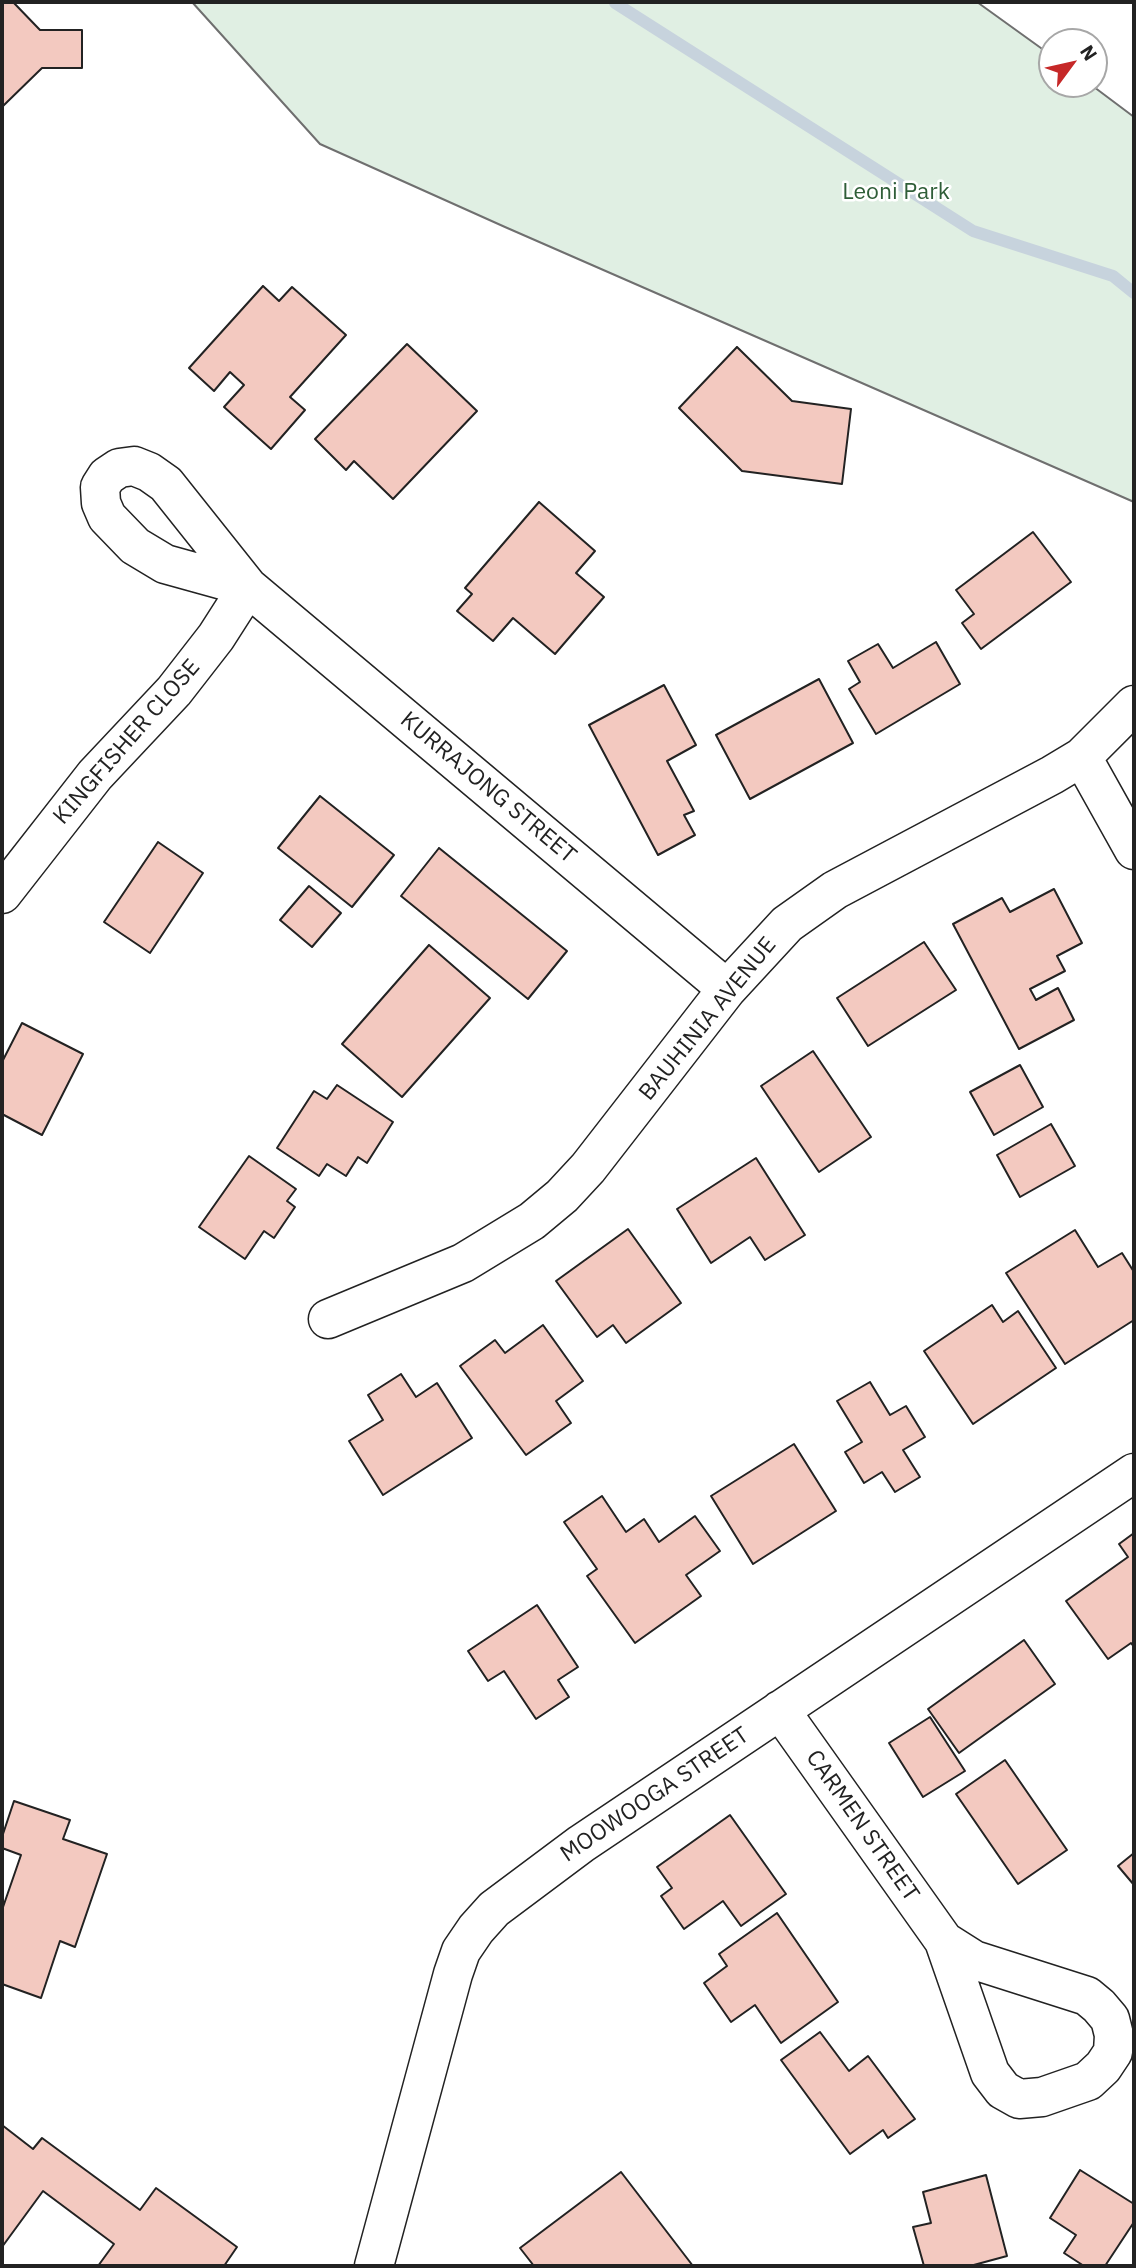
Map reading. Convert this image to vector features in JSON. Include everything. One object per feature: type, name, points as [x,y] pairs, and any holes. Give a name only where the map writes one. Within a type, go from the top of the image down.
[{"type":"street","name":"KINGFISHER CLOSE","points":[[2,894],[95,775],[174,691],[216,637],[248,587]]},
{"type":"street","name":"KURRAJONG STREET","points":[[248,587],[727,989]]},
{"type":"street","name":"BAUHINIA AVENUE","points":[[328,1319],[463,1263],[531,1221],[562,1196],[588,1168],[727,989],[765,945],[788,924],[818,900],[1082,757],[1134,705]]},
{"type":"street","points":[[1082,757],[1134,850]]},
{"type":"street","name":"MOOWOOGA STREET","points":[[374,2266],[453,1974],[461,1951],[475,1929],[494,1909],[581,1844],[1134,1473]]},
{"type":"street","name":"CARMEN STREET","points":[[780,1710],[944,1941],[989,2073],[1003,2090],[1019,2099],[1042,2098],[1088,2081],[1103,2067],[1113,2052],[1114,2035],[1110,2019],[1100,2006],[1087,1996],[974,1959],[944,1941]]},
{"type":"green space","name":"Leoni Park","points":[[192,2],[977,2],[1038,46],[1038,98],[1108,98],[1134,117],[1134,502],[505,227],[320,144]]},
{"type":"building","points":[[2,2],[13,2],[40,30],[82,30],[82,68],[42,68],[2,107]]},
{"type":"building","points":[[263,286],[279,301],[292,287],[346,335],[290,397],[305,410],[271,449],[224,407],[244,385],[230,372],[214,391],[189,368]]},
{"type":"building","points":[[407,344],[477,411],[393,499],[354,461],[346,470],[315,439]]},
{"type":"building","points":[[737,347],[792,401],[851,409],[842,484],[742,471],[679,408]]},
{"type":"building","points":[[539,502],[595,551],[576,573],[604,597],[555,654],[513,618],[493,641],[457,611],[472,594],[465,588]]},
{"type":"building","points":[[1033,532],[1071,582],[981,649],[962,623],[974,614],[956,590]]},
{"type":"building","points":[[936,642],[960,684],[876,734],[849,689],[860,682],[848,661],[878,644],[893,668]]},
{"type":"building","points":[[819,679],[853,743],[750,799],[716,735]]},
{"type":"building","points":[[664,685],[696,745],[667,761],[694,811],[684,815],[695,835],[658,855],[589,725]]},
{"type":"building","points":[[320,796],[394,855],[352,907],[278,848]]},
{"type":"building","points":[[158,842],[203,873],[150,953],[104,922]]},
{"type":"building","points":[[439,848],[567,951],[528,999],[401,896]]},
{"type":"building","points":[[309,886],[341,913],[312,947],[280,920]]},
{"type":"building","points":[[1054,889],[1082,943],[1057,956],[1065,971],[1030,989],[1036,1000],[1058,988],[1074,1020],[1019,1049],[953,924],[1002,898],[1010,912]]},
{"type":"building","points":[[924,942],[956,990],[868,1046],[837,998]]},
{"type":"building","points":[[429,945],[490,998],[402,1097],[342,1044]]},
{"type":"building","points":[[22,1023],[83,1054],[42,1135],[2,1114],[2,1062]]},
{"type":"building","points":[[813,1051],[871,1137],[819,1172],[761,1086]]},
{"type":"building","points":[[1020,1065],[1043,1107],[994,1135],[970,1092]]},
{"type":"building","points":[[337,1085],[393,1122],[367,1163],[358,1157],[346,1176],[327,1164],[319,1176],[277,1148],[314,1091],[327,1099]]},
{"type":"building","points":[[1051,1124],[1075,1166],[1020,1197],[997,1155]]},
{"type":"building","points":[[249,1156],[296,1189],[287,1201],[295,1207],[274,1238],[264,1231],[245,1259],[199,1227]]},
{"type":"building","points":[[756,1158],[805,1235],[765,1260],[750,1237],[711,1263],[677,1209]]},
{"type":"building","points":[[628,1229],[681,1303],[626,1343],[613,1325],[597,1337],[556,1281]]},
{"type":"building","points":[[1075,1230],[1098,1267],[1122,1253],[1134,1272],[1134,1320],[1065,1364],[1006,1273]]},
{"type":"building","points":[[992,1305],[1003,1322],[1018,1311],[1056,1368],[973,1424],[924,1351]]},
{"type":"building","points":[[543,1325],[583,1381],[556,1401],[571,1423],[526,1455],[460,1366],[495,1340],[505,1353]]},
{"type":"building","points":[[401,1374],[416,1397],[437,1383],[472,1438],[383,1495],[349,1441],[383,1420],[368,1395]]},
{"type":"building","points":[[870,1382],[890,1415],[906,1406],[925,1437],[903,1450],[920,1477],[895,1492],[882,1472],[864,1483],[845,1452],[862,1442],[837,1401]]},
{"type":"building","points":[[794,1444],[836,1511],[753,1564],[711,1496]]},
{"type":"building","points":[[602,1496],[626,1532],[644,1519],[659,1542],[695,1516],[720,1551],[686,1575],[701,1596],[635,1643],[587,1576],[597,1569],[564,1522]]},
{"type":"building","points":[[1134,1533],[1134,1647],[1131,1643],[1108,1659],[1066,1601],[1128,1557],[1119,1544]]},
{"type":"building","points":[[537,1605],[578,1667],[558,1680],[569,1697],[536,1719],[504,1671],[488,1681],[468,1651]]},
{"type":"building","points":[[1024,1640],[1055,1684],[959,1753],[928,1709]]},
{"type":"building","points":[[930,1717],[965,1771],[923,1797],[889,1743]]},
{"type":"building","points":[[1005,1760],[1067,1850],[1018,1884],[956,1794]]},
{"type":"building","points":[[14,1801],[70,1820],[63,1839],[107,1854],[75,1947],[60,1941],[41,1998],[2,1984],[2,1910],[21,1855],[2,1848],[2,1837]]},
{"type":"building","points":[[730,1815],[786,1894],[741,1926],[723,1901],[684,1929],[661,1896],[672,1888],[657,1867]]},
{"type":"building","points":[[1134,1853],[1134,1885],[1118,1866]]},
{"type":"building","points":[[777,1913],[838,2002],[781,2043],[755,2005],[731,2022],[704,1983],[727,1966],[719,1954]]},
{"type":"building","points":[[820,2032],[849,2071],[868,2056],[915,2119],[888,2138],[883,2130],[850,2154],[781,2060]]},
{"type":"building","points":[[2,2125],[33,2149],[42,2138],[140,2210],[156,2188],[237,2247],[224,2266],[98,2266],[114,2244],[43,2191],[2,2247]]},
{"type":"building","points":[[1080,2170],[1134,2204],[1134,2222],[1105,2266],[1084,2266],[1064,2253],[1076,2235],[1050,2218]]},
{"type":"building","points":[[621,2172],[693,2266],[534,2266],[520,2248]]},
{"type":"building","points":[[986,2175],[1007,2256],[970,2266],[924,2266],[913,2227],[931,2223],[923,2192]]},
{"type":"waterway","points":[[615,3],[973,231],[1113,276],[1134,293]]}]
